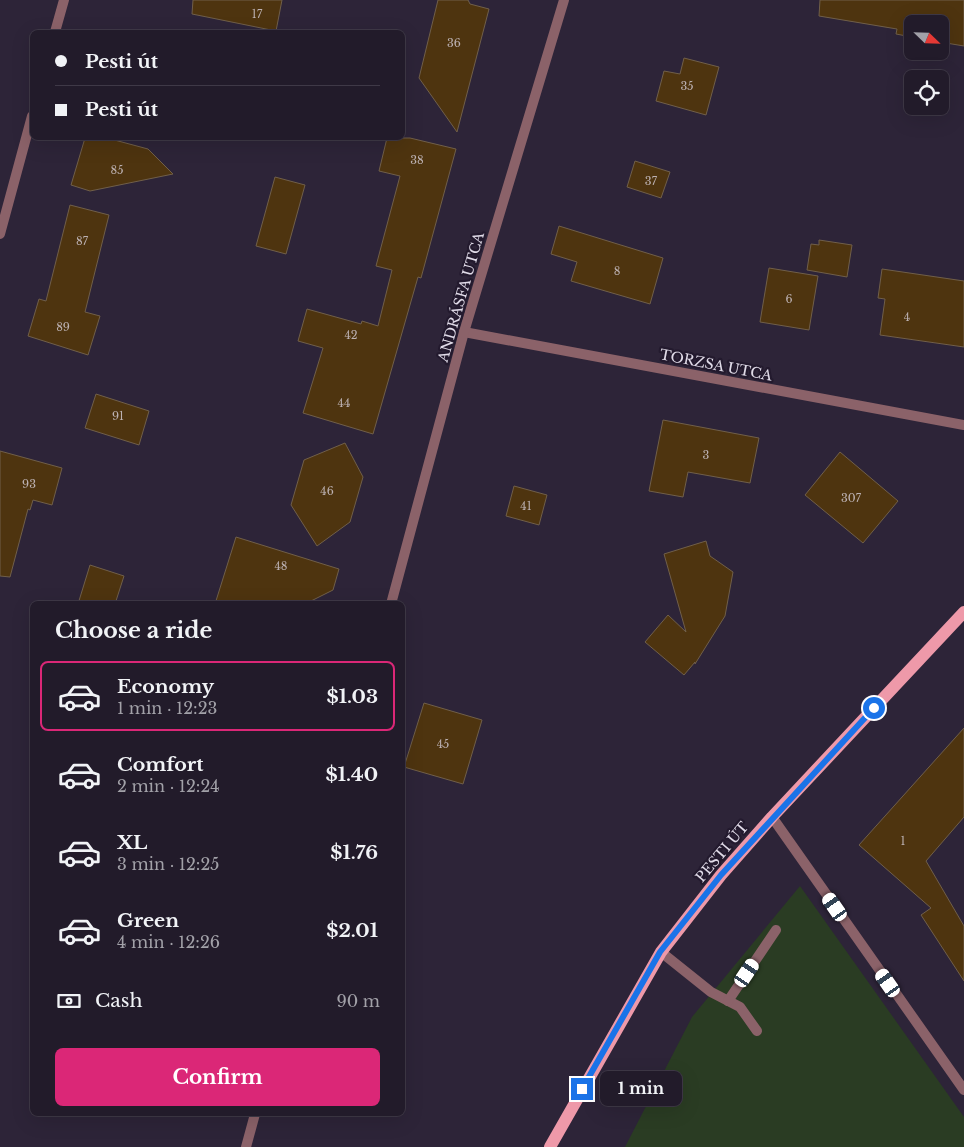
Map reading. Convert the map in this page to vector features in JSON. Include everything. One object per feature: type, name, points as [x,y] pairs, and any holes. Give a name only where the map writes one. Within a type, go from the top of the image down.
[{"type":"main road","name":"PESTI ÚT","points":[[550,1147],[660,952],[721,875],[772,817],[964,612]]},
{"type":"street","points":[[56,30],[64,0]]},
{"type":"street","name":"ANDRÁSFA UTCA","points":[[392,601],[464,332],[564,0]]},
{"type":"street","points":[[0,234],[30,123]]},
{"type":"street","name":"TORZSA UTCA","points":[[464,332],[964,425]]},
{"type":"street","points":[[772,817],[964,1090]]},
{"type":"street","points":[[728,1001],[776,930]]},
{"type":"street","points":[[660,952],[711,992],[740,1006],[757,1031]]},
{"type":"street","points":[[246,1147],[254,1116]]},
{"type":"green space","points":[[800,886],[964,1117],[964,1147],[625,1147],[692,1017]]},
{"type":"building","points":[[193,0],[282,0],[276,30],[192,14]]},
{"type":"building","points":[[438,0],[468,0],[470,4],[489,9],[457,132],[419,78]]},
{"type":"building","points":[[820,0],[964,0],[964,46],[949,44],[949,15],[904,15],[904,36],[896,34],[897,29],[819,16]]},
{"type":"building","points":[[684,58],[719,67],[706,115],[656,101],[664,71],[680,74]]},
{"type":"building","points":[[405,138],[410,138],[456,149],[421,278],[418,277],[373,434],[303,413],[323,348],[298,341],[307,309],[361,324],[362,321],[378,326],[392,270],[376,266],[400,176],[379,171],[387,140],[405,140]]},
{"type":"building","points":[[84,140],[114,140],[148,149],[173,174],[90,191],[71,185]]},
{"type":"building","points":[[635,161],[670,172],[661,198],[627,187]]},
{"type":"building","points":[[275,177],[305,185],[286,254],[256,246]]},
{"type":"building","points":[[70,205],[109,215],[85,312],[100,316],[88,355],[28,336],[39,299],[46,301]]},
{"type":"building","points":[[559,226],[663,258],[650,304],[571,281],[577,262],[551,254]]},
{"type":"building","points":[[819,240],[852,245],[847,277],[807,270],[811,244],[819,245]]},
{"type":"building","points":[[769,268],[818,276],[809,330],[760,322]]},
{"type":"building","points":[[882,269],[964,281],[964,347],[880,335],[885,299],[878,298]]},
{"type":"building","points":[[96,394],[149,411],[139,445],[85,428]]},
{"type":"building","points":[[663,420],[759,438],[750,483],[688,472],[683,497],[649,491]]},
{"type":"building","points":[[345,443],[363,477],[350,522],[317,546],[291,505],[304,460]]},
{"type":"building","points":[[0,451],[62,468],[52,505],[33,500],[30,510],[28,509],[10,577],[0,576]]},
{"type":"building","points":[[840,452],[898,501],[863,543],[805,495]]},
{"type":"building","points":[[514,486],[547,495],[539,525],[506,516]]},
{"type":"building","points":[[236,537],[339,569],[333,590],[311,601],[216,601]]},
{"type":"building","points":[[706,541],[710,556],[733,572],[725,616],[695,664],[695,662],[684,675],[645,642],[668,615],[686,632],[664,554]]},
{"type":"building","points":[[90,565],[124,576],[116,601],[79,601]]},
{"type":"building","points":[[424,703],[482,720],[463,784],[405,767]]},
{"type":"building","points":[[964,728],[964,817],[926,861],[964,926],[964,981],[921,915],[931,908],[859,845]]},
{"type":"route","points":[[582,1089],[660,952],[721,875],[772,817],[874,708]]}]
